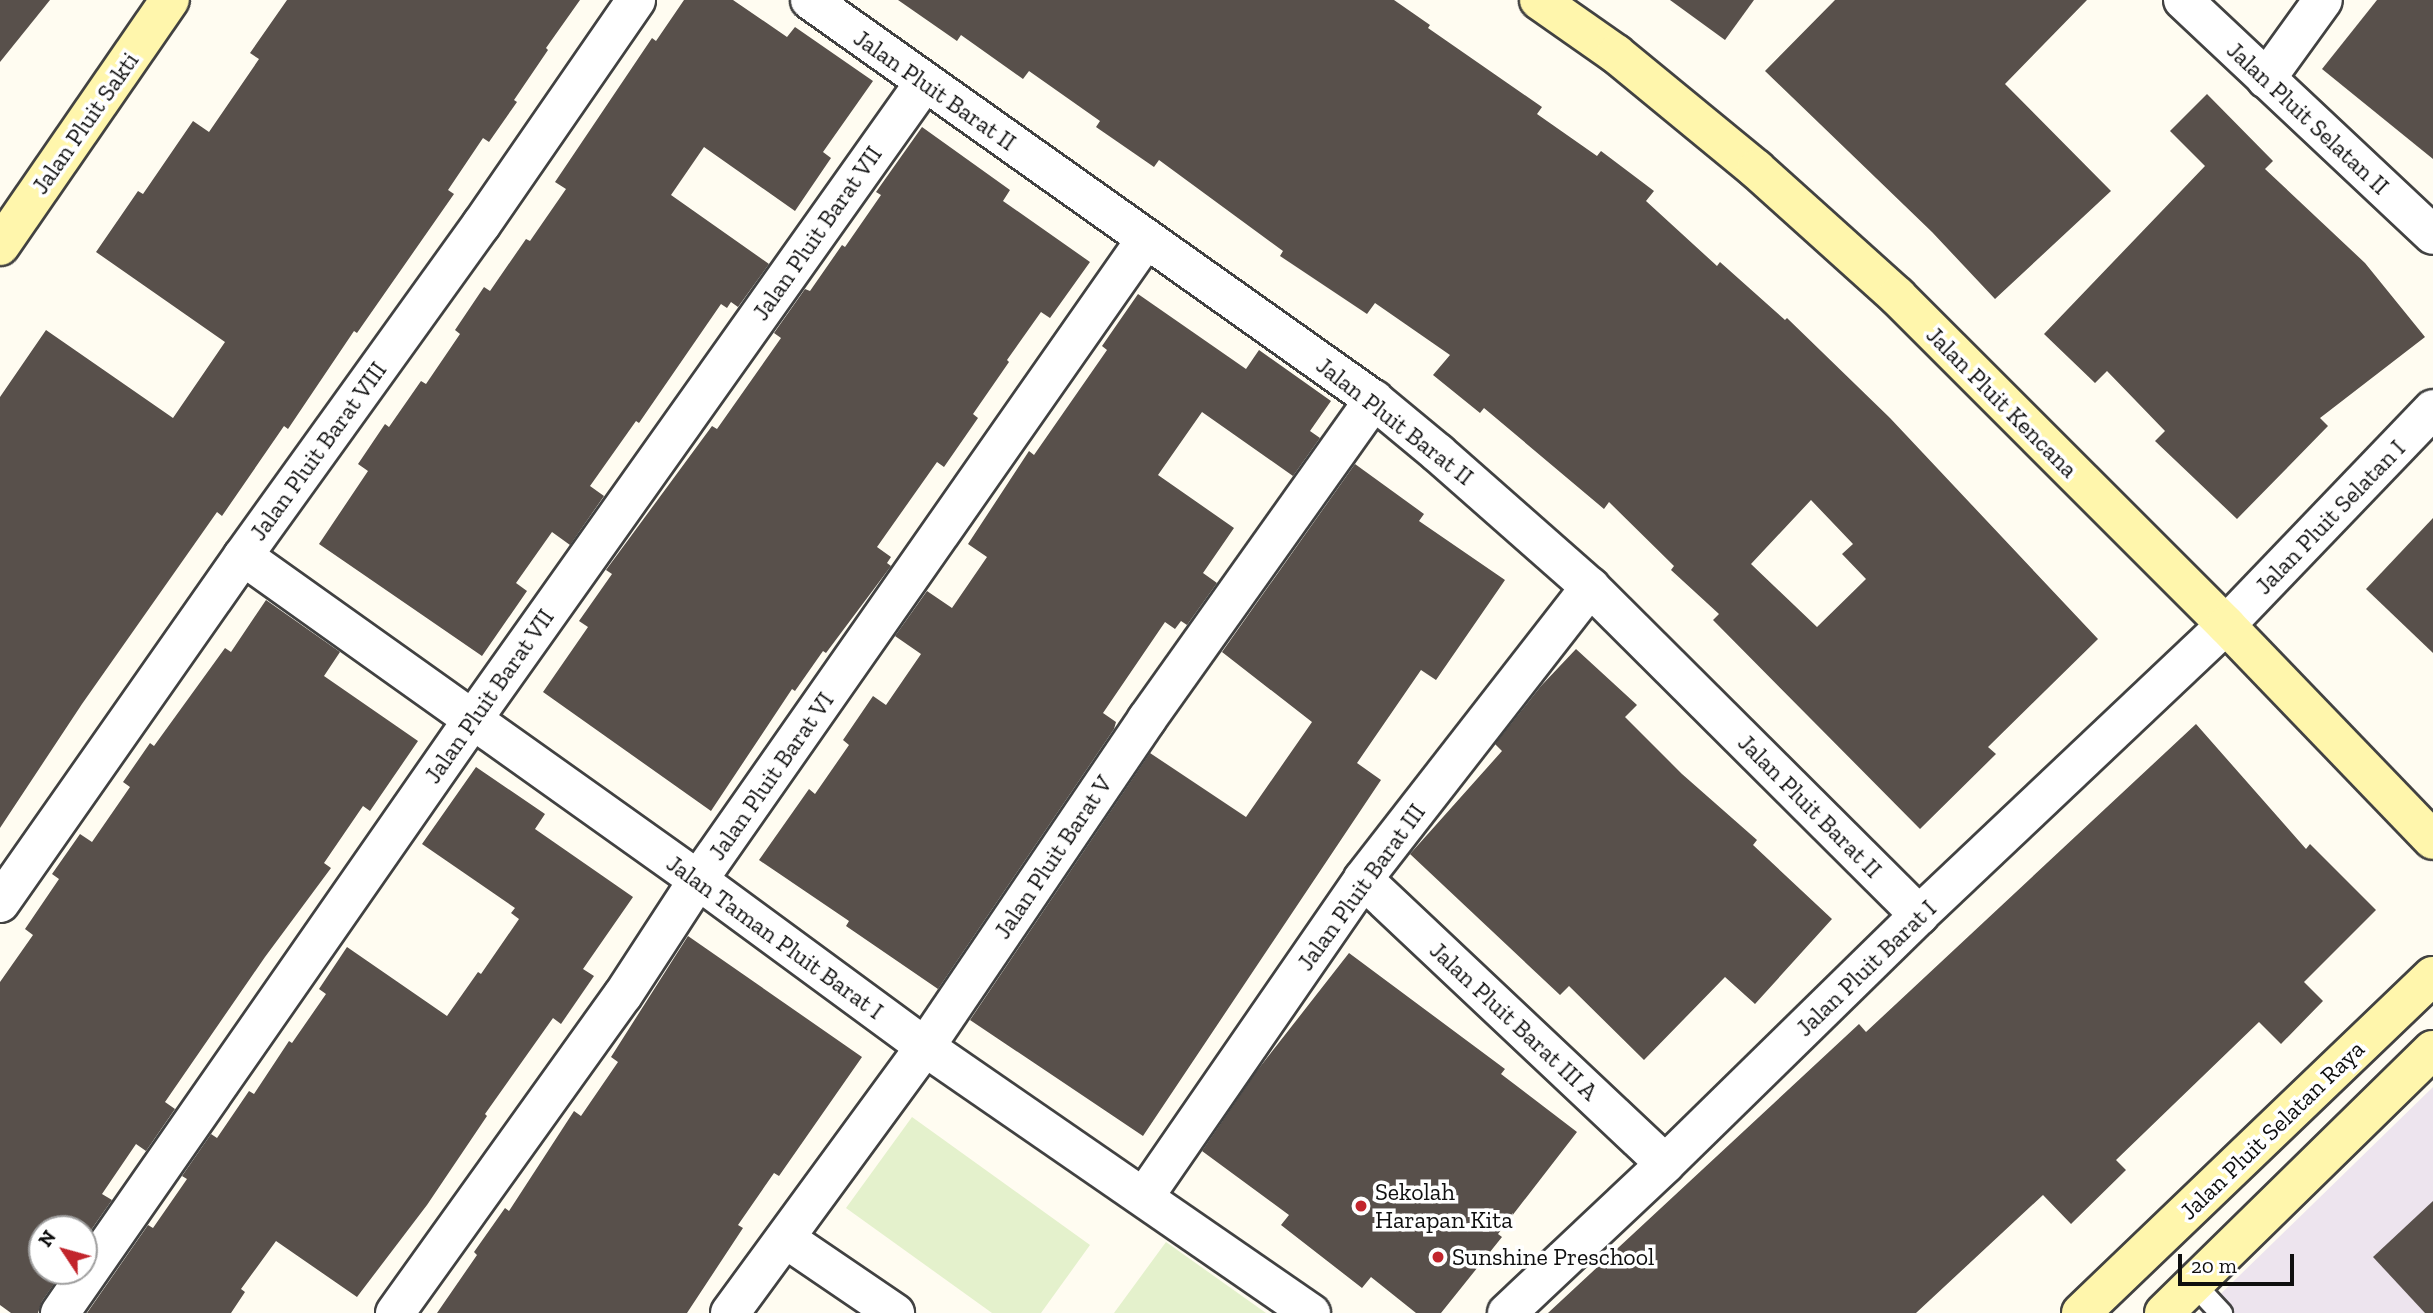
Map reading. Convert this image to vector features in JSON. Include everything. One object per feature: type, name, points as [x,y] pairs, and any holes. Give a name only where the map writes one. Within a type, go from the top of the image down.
[{"type":"street","name":"Jalan Pluit Sakti","points":[[0,246],[170,0]]},
{"type":"street","name":"Jalan Pluit Barat VIII","points":[[0,902],[243,556],[481,225],[636,0]]},
{"type":"street","name":"Jalan Pluit Barat II","points":[[810,0],[1374,400],[1502,507],[1591,587],[1919,915]]},
{"type":"street","name":"Jalan Pluit Kencana","points":[[1539,0],[1638,71],[1756,169],[1897,296],[2227,625],[2433,840]]},
{"type":"street","name":"Jalan Pluit Selatan II","points":[[2183,0],[2433,235]]},
{"type":"street","points":[[2266,79],[2323,0]]},
{"type":"street","name":"Jalan Pluit Barat VII","points":[[60,1313],[473,719],[924,83]]},
{"type":"street","name":"Jalan Pluit Barat VI","points":[[395,1313],[623,995],[698,880],[1146,239]]},
{"type":"street","name":"Jalan Pluit Barat V","points":[[730,1313],[925,1047],[1147,719],[1374,400]]},
{"type":"street","name":"Jalan Pluit Selatan I","points":[[2227,625],[2433,410]]},
{"type":"street","name":"Jalan Taman Pluit Barat I","points":[[243,556],[698,880],[925,1047],[1311,1313]]},
{"type":"street","name":"Jalan Pluit Barat III","points":[[1144,1197],[1363,879],[1591,587]]},
{"type":"street","name":"Jalan Pluit Barat I","points":[[1507,1313],[1665,1164],[1919,915],[2227,625]]},
{"type":"street","name":"Jalan Pluit Barat III A","points":[[1363,879],[1665,1164]]},
{"type":"street","name":"Jalan Pluit Selatan Raya","points":[[2081,1313],[2433,976]]},
{"type":"street","points":[[2164,1313],[2433,1050]]},
{"type":"street","points":[[786,1240],[895,1313]]},
{"type":"lane","points":[[2194,1284],[2221,1313]]},
{"type":"shaded area","points":[[2433,1087],[2433,1313],[2201,1313]]},
{"type":"green space","points":[[912,1117],[1090,1245],[1041,1313],[992,1313],[846,1208]]},
{"type":"green space","points":[[1166,1242],[1266,1313],[1114,1313]]},
{"type":"building","points":[[0,0],[50,0],[0,62]]},
{"type":"building","points":[[287,0],[580,0],[546,48],[548,50],[514,100],[517,102],[489,142],[483,138],[448,190],[454,194],[357,333],[354,331],[288,429],[284,426],[222,516],[217,512],[82,704],[0,828],[0,397],[46,330],[173,418],[225,342],[96,252],[138,191],[143,194],[193,121],[209,132],[259,59],[250,53]]},
{"type":"building","points":[[684,0],[733,0],[787,37],[795,27],[873,81],[823,152],[831,158],[795,211],[704,147],[671,195],[769,264],[738,307],[731,302],[727,308],[721,304],[639,423],[636,421],[590,486],[604,496],[570,545],[552,532],[516,583],[527,591],[482,656],[319,544],[368,471],[358,464],[385,424],[389,427],[421,381],[426,384],[460,334],[455,330],[484,287],[490,291],[526,239],[530,241],[566,189],[555,182],[652,38],[656,41]]},
{"type":"building","points":[[898,0],[1394,0],[1430,25],[1428,28],[1542,107],[1537,114],[1597,156],[1601,151],[1654,191],[1646,201],[1717,266],[1720,262],[1785,320],[1787,318],[1890,418],[2098,639],[1988,747],[1996,754],[1920,829],[1713,620],[1719,614],[1671,570],[1674,566],[1609,502],[1604,509],[1484,408],[1480,413],[1433,375],[1450,355],[1375,303],[1367,314],[1280,256],[1283,251],[1159,160],[1154,167],[1096,127],[1100,121],[1029,71],[1023,79],[961,35],[957,41]],"holes":[[[1811,500],[1853,544],[1842,554],[1866,579],[1817,627],[1751,564]]]},
{"type":"building","points":[[1670,0],[1754,0],[1725,40]]},
{"type":"building","points":[[1835,0],[2087,0],[2005,84],[2111,191],[1995,299],[1932,232],[1765,71]]},
{"type":"building","points":[[2377,0],[2433,0],[2433,159],[2322,69]]},
{"type":"building","points":[[2207,94],[2273,161],[2265,169],[2365,263],[2425,337],[2320,418],[2328,426],[2237,519],[2155,441],[2165,431],[2107,371],[2095,383],[2044,334],[2205,166],[2170,131]]},
{"type":"building","points":[[922,127],[1010,190],[1003,201],[1090,262],[1050,318],[1041,312],[973,414],[978,418],[944,467],[937,462],[877,547],[891,557],[887,563],[891,566],[826,653],[823,651],[795,691],[792,689],[711,811],[543,692],[588,627],[579,621],[612,574],[606,570],[712,426],[717,429],[781,338],[774,333],[805,289],[810,291],[842,245],[845,247],[881,195],[876,192]]},
{"type":"building","points":[[1138,294],[1246,369],[1259,350],[1331,401],[1310,431],[1320,438],[1293,476],[1202,412],[1158,475],[1234,528],[1203,573],[1217,583],[1187,625],[1181,621],[1175,629],[1165,622],[1103,713],[1116,722],[1114,729],[938,989],[846,926],[849,921],[759,860],[809,789],[815,794],[849,745],[843,740],[873,696],[886,705],[921,654],[895,636],[927,591],[952,608],[987,557],[968,544],[1029,451],[1034,455],[1107,350],[1102,346]]},
{"type":"building","points":[[1355,464],[1424,514],[1419,521],[1505,580],[1436,680],[1421,670],[1357,763],[1381,780],[1143,1136],[970,1020],[1150,753],[1246,817],[1312,722],[1222,652]]},
{"type":"building","points":[[2433,518],[2433,653],[2366,589]]},
{"type":"building","points":[[266,600],[340,652],[324,676],[418,741],[370,811],[363,806],[324,863],[331,868],[265,957],[165,1102],[175,1109],[146,1151],[136,1144],[102,1194],[112,1200],[98,1220],[98,1215],[28,1215],[28,1285],[53,1285],[42,1301],[38,1313],[11,1313],[0,1305],[0,982],[33,935],[25,929],[59,879],[52,874],[80,834],[92,842],[130,787],[123,782],[150,743],[154,746],[225,648],[231,652]]},
{"type":"building","points":[[1576,649],[1637,705],[1625,717],[1682,774],[1757,840],[1753,845],[1832,919],[1755,1004],[1725,977],[1644,1060],[1569,986],[1560,995],[1410,854],[1502,751],[1495,744],[1541,686]]},
{"type":"building","points":[[2196,724],[2306,849],[2310,844],[2376,910],[2304,982],[2323,1001],[2281,1044],[2259,1022],[2116,1160],[2126,1170],[2071,1224],[2043,1195],[1916,1313],[1548,1313],[1859,1024],[1866,1032]]},
{"type":"building","points":[[476,767],[545,814],[535,829],[633,897],[583,969],[594,976],[561,1024],[553,1018],[485,1114],[487,1116],[427,1205],[357,1297],[276,1241],[241,1289],[245,1292],[231,1313],[87,1313],[148,1225],[153,1228],[187,1179],[182,1176],[211,1134],[217,1138],[249,1091],[254,1094],[289,1041],[292,1043],[326,994],[319,989],[347,947],[447,1016],[478,972],[481,974],[519,919],[511,913],[515,908],[422,844]]},
{"type":"building","points":[[688,936],[862,1057],[779,1176],[774,1173],[738,1225],[743,1228],[687,1313],[437,1313],[477,1255],[474,1252],[505,1208],[509,1211],[574,1111],[581,1116],[618,1062],[611,1057]]},
{"type":"building","points":[[1349,953],[1505,1069],[1501,1074],[1577,1132],[1498,1234],[1502,1237],[1441,1313],[1416,1313],[1371,1277],[1362,1288],[1281,1225],[1289,1215],[1202,1151],[1256,1072]]},
{"type":"building","points":[[2433,1201],[2433,1313],[2425,1313],[2373,1257]]},
{"type":"place","name":"Sekolah Harapan Kita","points":[[1361,1206]]},
{"type":"place","name":"Sunshine Preschool","points":[[1438,1257]]}]
